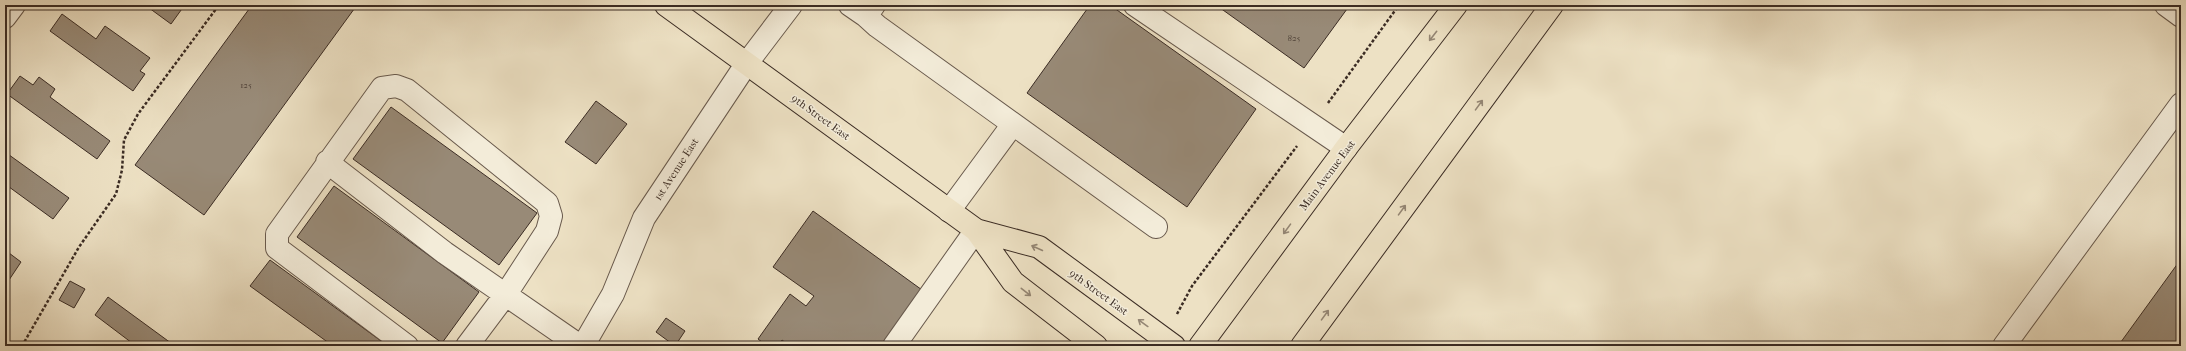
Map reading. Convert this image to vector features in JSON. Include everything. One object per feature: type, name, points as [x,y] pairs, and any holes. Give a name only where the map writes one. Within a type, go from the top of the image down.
[{"type":"main road","name":"9th Street East","points":[[666,5],[976,230],[1013,282],[1096,346]]},
{"type":"main road","name":"Main Avenue East","points":[[1200,346],[1346,148],[1456,5]]},
{"type":"main road","points":[[1514,56],[1534,5]]},
{"type":"main road","points":[[1302,346],[1552,5]]},
{"type":"main road","name":"9th Street East","points":[[976,230],[1039,247],[1174,346]]},
{"type":"street","points":[[5,17],[14,5]]},
{"type":"street","name":"1st Avenue East","points":[[583,346],[612,294],[644,218],[747,63],[791,5]]},
{"type":"street","points":[[1135,5],[1346,148]]},
{"type":"street","points":[[2166,5],[2181,16]]},
{"type":"street","points":[[864,9],[877,26],[1156,227]]},
{"type":"street","points":[[408,346],[277,248],[277,234],[327,162],[382,88],[396,86],[407,90],[547,203],[551,216],[547,231],[506,294],[467,346]]},
{"type":"street","points":[[2004,346],[2181,104]]},
{"type":"street","points":[[949,210],[1013,124]]},
{"type":"street","points":[[327,162],[445,253],[580,346]]},
{"type":"street","points":[[894,346],[976,230]]},
{"type":"path","points":[[22,346],[79,247],[116,194],[122,170],[124,140],[138,114],[219,5]]},
{"type":"building","points":[[145,5],[182,5],[184,6],[171,24]]},
{"type":"building","points":[[252,5],[357,5],[204,215],[135,165]]},
{"type":"building","points":[[1090,5],[1110,5],[1256,109],[1187,207],[1027,93]]},
{"type":"building","points":[[1216,5],[1342,5],[1347,9],[1304,68]]},
{"type":"building","points":[[62,14],[96,39],[105,26],[150,58],[140,71],[145,74],[133,91],[50,31]]},
{"type":"building","points":[[20,76],[33,85],[39,77],[55,89],[50,97],[110,141],[97,159],[7,94]]},
{"type":"building","points":[[596,101],[627,124],[596,164],[565,142]]},
{"type":"building","points":[[391,107],[537,213],[499,265],[353,159]]},
{"type":"building","points":[[5,152],[69,198],[53,219],[5,184]]},
{"type":"building","points":[[334,186],[479,292],[442,343],[297,237]]},
{"type":"building","points":[[813,211],[929,295],[892,346],[882,346],[879,344],[877,346],[790,346],[782,340],[778,346],[767,346],[758,339],[790,294],[806,306],[814,296],[773,267]]},
{"type":"building","points":[[5,250],[21,262],[9,280],[5,277]]},
{"type":"building","points":[[2181,259],[2181,346],[2118,346]]},
{"type":"building","points":[[270,260],[388,346],[333,346],[250,286]]},
{"type":"building","points":[[70,281],[85,289],[74,308],[59,300]]},
{"type":"building","points":[[108,297],[175,346],[136,346],[95,315]]},
{"type":"building","points":[[666,318],[685,331],[675,346],[656,332]]}]
